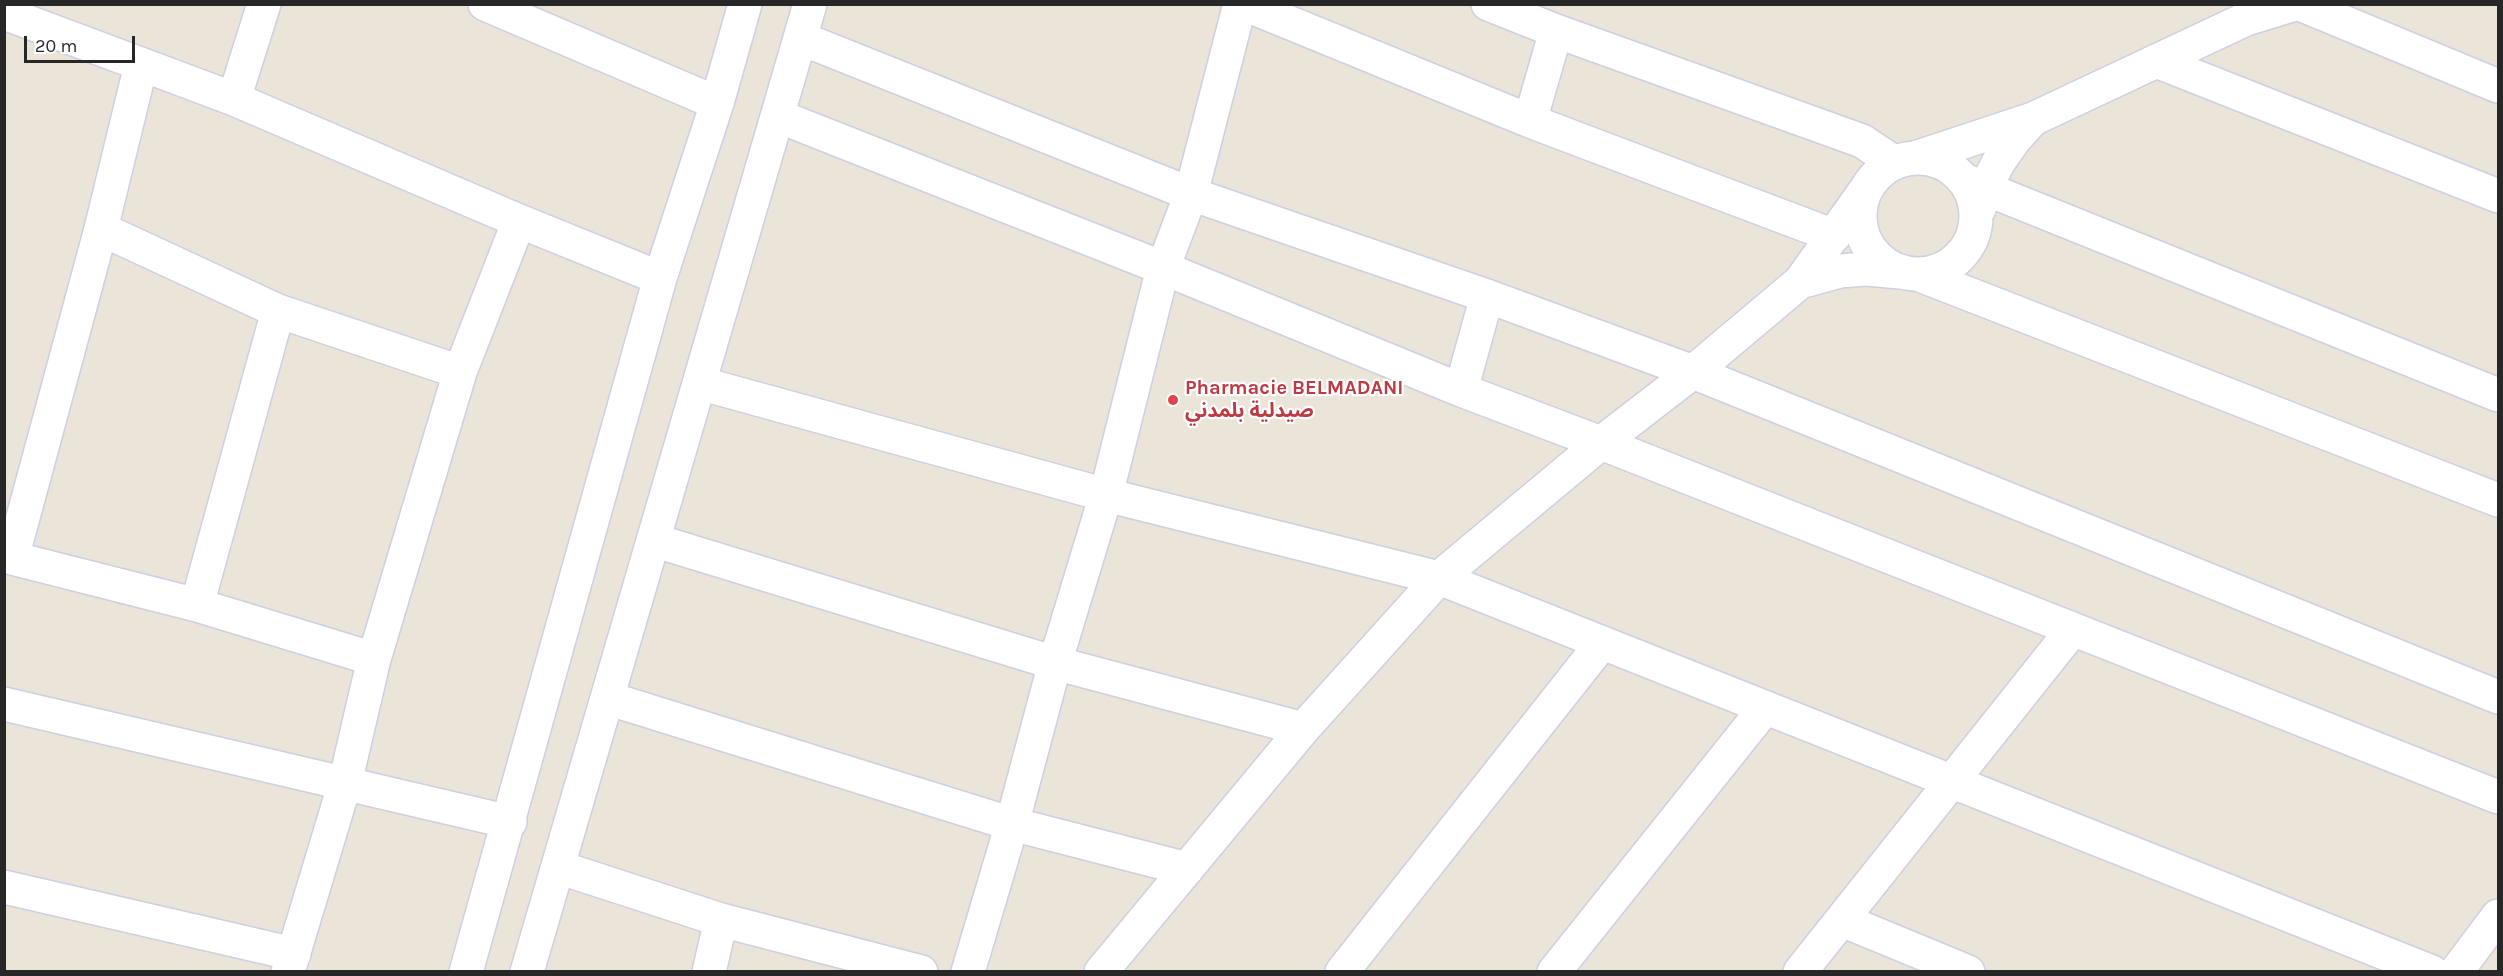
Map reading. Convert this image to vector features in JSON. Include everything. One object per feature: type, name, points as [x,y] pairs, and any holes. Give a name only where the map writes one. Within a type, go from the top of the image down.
[{"type":"street","points":[[234,99],[264,4]]},
{"type":"street","points":[[485,4],[717,103]]},
{"type":"street","points":[[466,972],[510,822],[660,278],[717,103],[746,4]]},
{"type":"street","points":[[527,972],[810,4]]},
{"type":"street","points":[[968,972],[1012,824],[1055,663],[1106,495],[1163,268],[1191,194],[1242,4],[1530,121],[1834,236]]},
{"type":"street","points":[[1488,4],[1556,31],[1862,141],[1905,161],[1934,160],[1951,168],[1976,194],[2499,395]]},
{"type":"street","points":[[1101,972],[1303,729],[1439,578],[1800,282],[1879,173],[1905,161],[2033,119],[2246,19],[2295,4]]},
{"type":"street","points":[[2300,4],[2499,86]]},
{"type":"street","points":[[4,13],[234,99],[519,221],[660,278]]},
{"type":"street","points":[[1530,121],[1556,31]]},
{"type":"street","points":[[800,39],[1191,194],[1487,296],[1693,372],[2499,697]]},
{"type":"street","points":[[2156,61],[2499,196]]},
{"type":"street","points":[[141,65],[101,229],[8,557],[197,604],[374,659]]},
{"type":"street","points":[[777,116],[1163,268],[1461,390],[2499,797]]},
{"type":"street","points":[[1800,282],[1840,271],[1866,269],[1910,274],[1938,272],[1954,263],[1967,249],[1975,233],[1976,194],[2014,140],[2033,119]]},
{"type":"street","points":[[1867,188],[1859,213],[1863,238],[1877,259],[1910,274],[2499,500]]},
{"type":"street","points":[[4,888],[291,963],[345,783],[374,659],[460,372],[519,221]]},
{"type":"street","points":[[101,229],[278,311],[460,372]]},
{"type":"street","points":[[1461,390],[1487,296]]},
{"type":"street","points":[[197,604],[278,311]]},
{"type":"street","points":[[699,383],[1106,495],[1439,578],[2432,972]]},
{"type":"street","points":[[653,540],[1055,663],[1303,729]]},
{"type":"street","points":[[1800,972],[2073,629]]},
{"type":"street","points":[[1341,972],[1602,643]]},
{"type":"street","points":[[607,698],[1012,824],[1187,870]]},
{"type":"street","points":[[4,704],[510,822]]},
{"type":"street","points":[[1554,972],[1765,708]]},
{"type":"street","points":[[558,867],[721,921],[921,972]]},
{"type":"street","points":[[2456,972],[2499,916]]},
{"type":"street","points":[[1842,920],[1968,972]]},
{"type":"street","points":[[709,972],[721,921]]},
{"type":"place","name":"Pharmacie BELMADANI صيدلية بلمدني","points":[[1173,400]]}]
